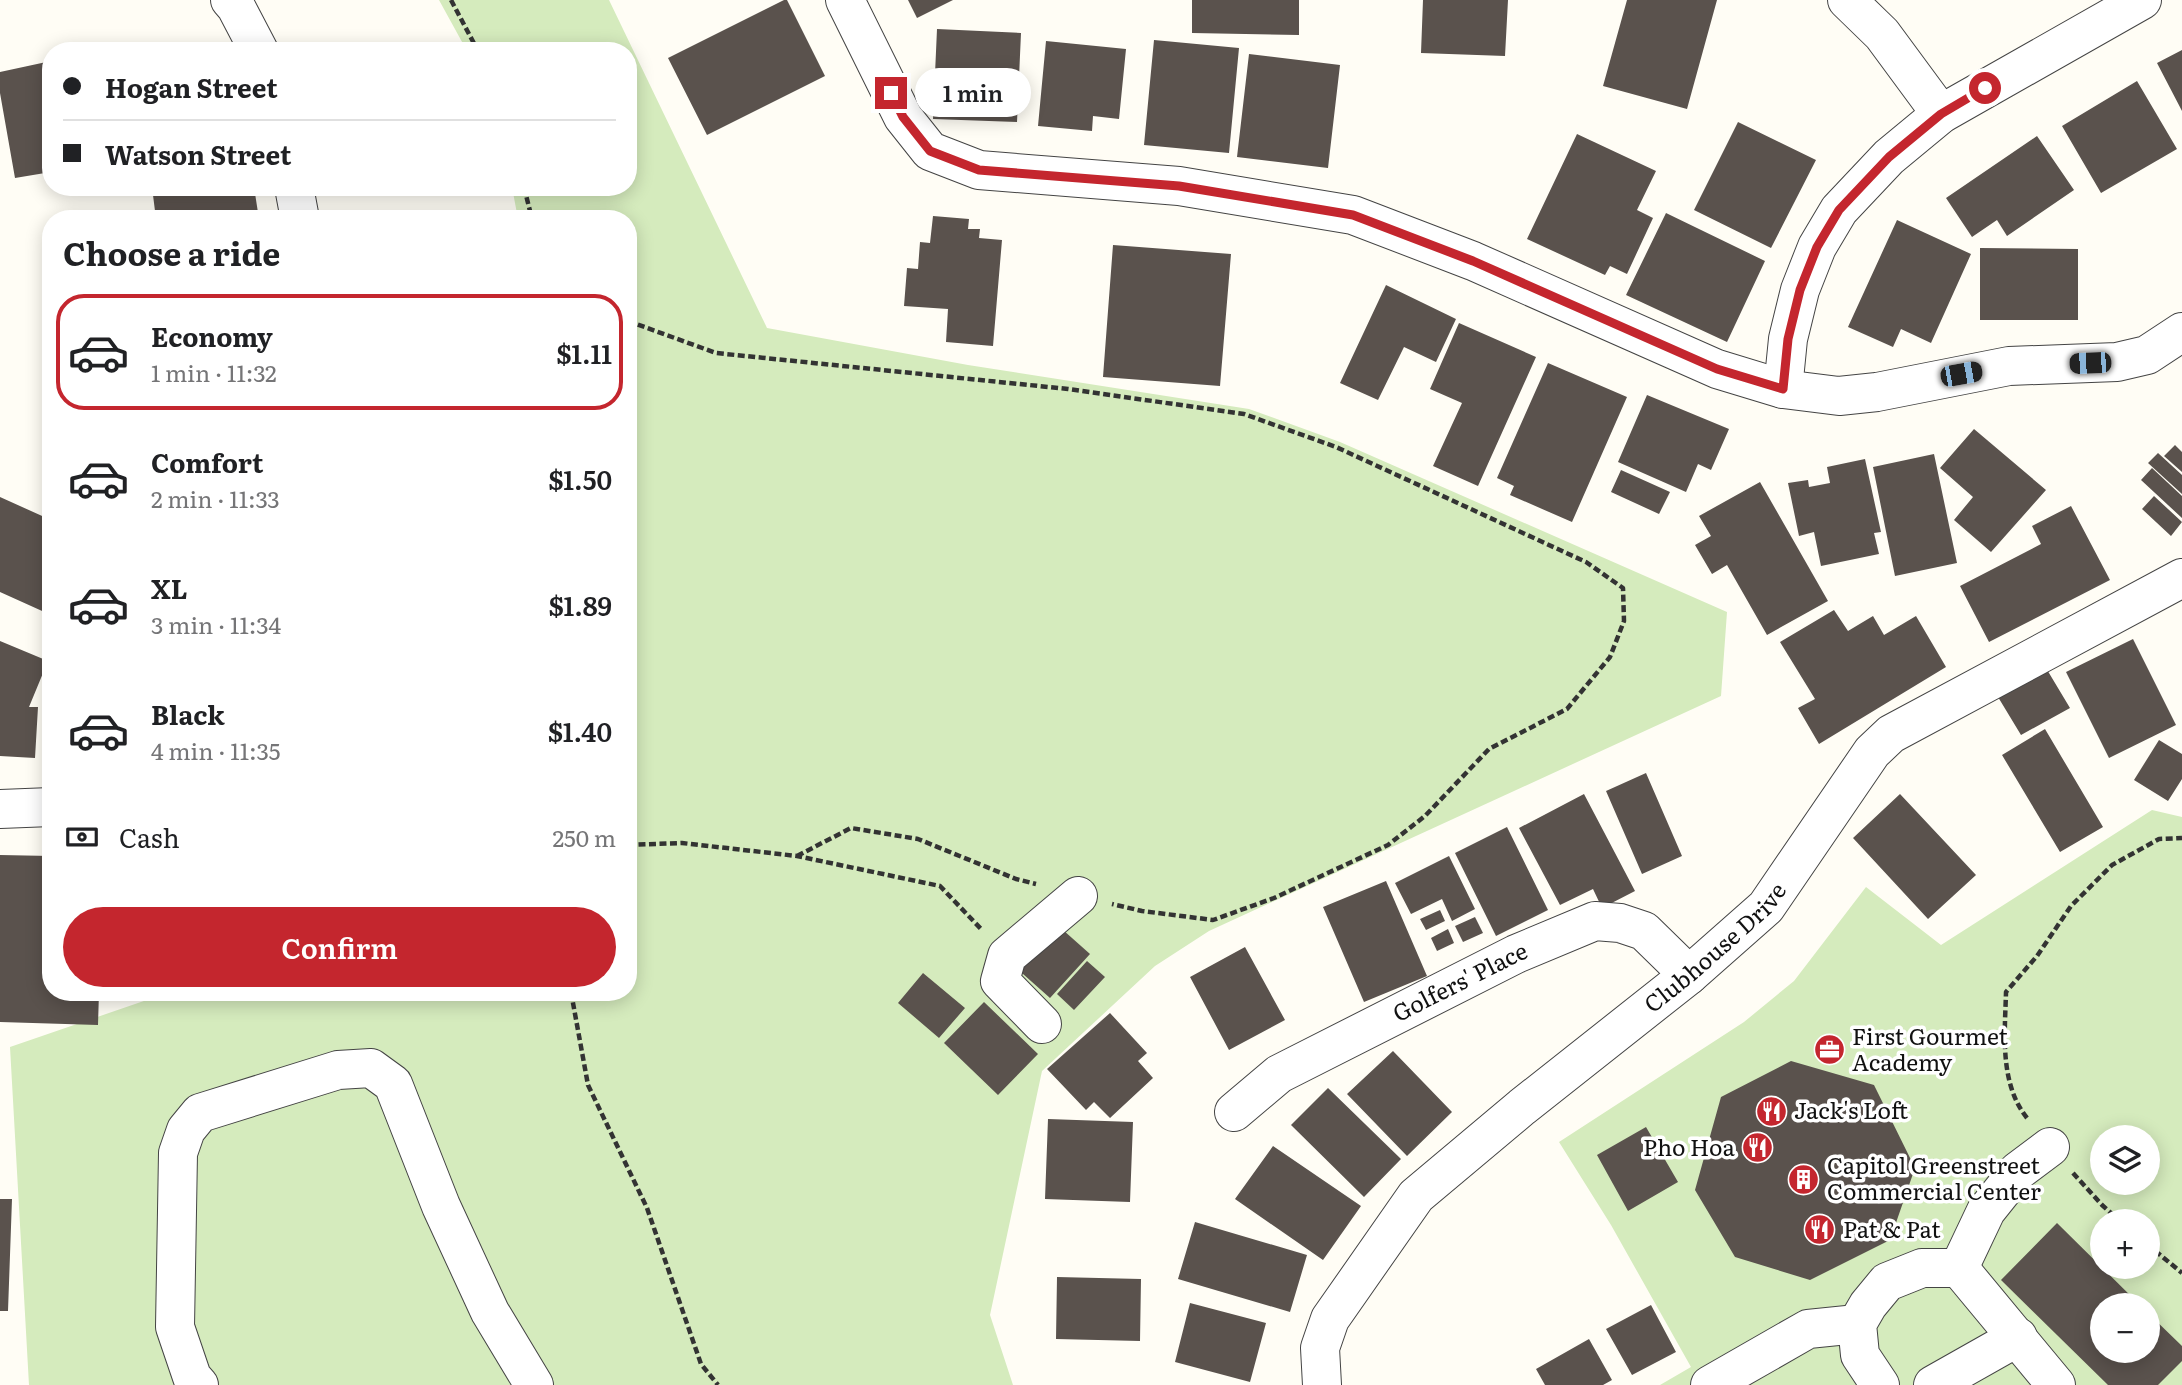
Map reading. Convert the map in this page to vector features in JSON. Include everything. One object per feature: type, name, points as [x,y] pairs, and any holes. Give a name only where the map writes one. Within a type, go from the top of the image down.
[{"type":"street","points":[[230,0],[254,42]]},
{"type":"street","points":[[845,0],[903,117],[930,151],[979,170],[1179,186],[1353,215],[1473,261],[1717,369],[1783,389],[1839,396],[2009,366],[2117,362],[2147,355],[2182,332]]},
{"type":"street","points":[[1847,0],[1882,34],[1941,114]]},
{"type":"street","points":[[1783,389],[1788,339],[1800,290],[1817,247],[1847,201],[1889,157],[1941,114],[2142,0]]},
{"type":"street","name":"Clubhouse Drive","points":[[1322,1385],[1320,1348],[1330,1319],[1416,1196],[1522,1107],[1689,975],[1766,907],[1872,752],[1891,734],[2182,578]]},
{"type":"street","points":[[0,809],[42,807]]},
{"type":"street","points":[[1042,1024],[1000,981],[1007,956],[1078,896]]},
{"type":"street","name":"Golfers' Place","points":[[1234,1112],[1279,1074],[1516,954],[1595,921],[1620,923],[1644,932],[1689,975]]},
{"type":"street","points":[[199,1385],[192,1377],[175,1327],[178,1153],[186,1130],[200,1114],[338,1070],[371,1068],[393,1084],[442,1206],[485,1300],[534,1385]]},
{"type":"street","points":[[1959,1268],[1986,1211],[2018,1171],[2050,1147]]},
{"type":"street","points":[[1880,1385],[1860,1355],[1857,1324],[1887,1282],[1922,1268],[1959,1268],[2056,1385]]},
{"type":"street","points":[[1710,1385],[1808,1329],[1857,1324]]},
{"type":"street","points":[[1933,1385],[2018,1337]]},
{"type":"path","points":[[451,0],[473,42]]},
{"type":"path","points":[[637,324],[716,353],[1068,388],[1244,414],[1336,447],[1586,562],[1623,589],[1625,621],[1610,657],[1567,709],[1489,749],[1425,816],[1388,845],[1274,898],[1213,920],[1142,911],[1078,896],[1016,879],[918,839],[852,828],[797,856]]},
{"type":"path","points":[[2106,1209],[2018,1107],[2004,1059],[2006,992],[2037,956],[2071,906],[2112,865],[2159,839],[2182,838]]},
{"type":"path","points":[[637,845],[682,844],[797,856],[940,886],[1007,956]]},
{"type":"path","points":[[573,1001],[588,1085],[647,1208],[701,1364],[718,1385]]},
{"type":"path","points":[[2160,1255],[2182,1273]]},
{"type":"green space","points":[[439,0],[609,0],[629,42],[462,42]]},
{"type":"green space","points":[[637,58],[767,328],[968,365],[1249,409],[1340,442],[1727,612],[1721,696],[1209,931],[1155,966],[1042,1071],[990,1315],[1013,1385],[29,1385],[10,1047],[144,1001],[637,1001],[637,210],[516,210],[514,196],[637,196]]},
{"type":"green space","points":[[2152,810],[2182,817],[2182,1385],[1660,1385],[1691,1367],[1611,1225],[1559,1142],[1744,1022],[1794,981],[1866,887],[1941,945]]},
{"type":"building","points":[[787,0],[825,76],[707,135],[668,58]]},
{"type":"building","points":[[908,0],[953,0],[917,18]]},
{"type":"building","points":[[1192,0],[1299,0],[1299,35],[1192,33]]},
{"type":"building","points":[[1423,0],[1508,0],[1505,56],[1421,53]]},
{"type":"building","points":[[1627,0],[1717,0],[1687,109],[1603,86]]},
{"type":"building","points":[[937,29],[1021,33],[1017,122],[933,119]]},
{"type":"building","points":[[1154,40],[1239,48],[1229,153],[1144,145]]},
{"type":"building","points":[[1046,41],[1126,49],[1119,119],[1093,116],[1092,131],[1038,126]]},
{"type":"building","points":[[2182,50],[2182,111],[2157,63]]},
{"type":"building","points":[[1249,54],[1340,65],[1328,168],[1237,157]]},
{"type":"building","points":[[42,63],[42,174],[15,178],[0,93],[0,72]]},
{"type":"building","points":[[2137,81],[2177,149],[2101,193],[2062,126]]},
{"type":"building","points":[[1738,122],[1816,160],[1771,248],[1694,210]]},
{"type":"building","points":[[1577,134],[1656,171],[1637,210],[1653,218],[1627,274],[1610,266],[1605,275],[1527,239]]},
{"type":"building","points":[[2037,136],[2074,190],[2007,236],[1997,220],[1972,237],[1946,198]]},
{"type":"building","points":[[153,196],[255,196],[258,210],[155,210]]},
{"type":"building","points":[[1666,213],[1765,261],[1727,342],[1626,295]]},
{"type":"building","points":[[933,216],[969,219],[968,229],[980,229],[979,238],[1002,240],[993,346],[946,342],[948,309],[904,306],[907,268],[918,269],[920,242],[930,243]]},
{"type":"building","points":[[1897,220],[1971,254],[1931,343],[1901,329],[1893,347],[1848,327]]},
{"type":"building","points":[[1113,245],[1231,254],[1220,386],[1103,377]]},
{"type":"building","points":[[1980,248],[2078,249],[2078,320],[1980,320]]},
{"type":"building","points":[[1386,285],[1456,319],[1436,362],[1404,347],[1378,400],[1340,383]]},
{"type":"building","points":[[1459,323],[1536,357],[1478,486],[1433,466],[1462,403],[1430,389]]},
{"type":"building","points":[[1548,363],[1627,397],[1572,522],[1510,495],[1514,486],[1497,478]]},
{"type":"building","points":[[1647,395],[1729,429],[1711,470],[1698,464],[1686,492],[1618,462]]},
{"type":"building","points":[[1974,429],[2046,490],[1991,552],[1954,520],[1973,497],[1940,468]]},
{"type":"building","points":[[2175,445],[2182,452],[2182,472],[2164,456]]},
{"type":"building","points":[[2158,453],[2182,475],[2182,494],[2148,463]]},
{"type":"building","points":[[1934,454],[1957,563],[1895,576],[1873,467]]},
{"type":"building","points":[[1865,459],[1881,532],[1874,533],[1879,554],[1821,566],[1814,532],[1799,536],[1788,483],[1808,480],[1809,487],[1830,483],[1827,467]]},
{"type":"building","points":[[2152,468],[2182,496],[2182,518],[2141,480]]},
{"type":"building","points":[[1621,470],[1670,492],[1659,514],[1611,492]]},
{"type":"building","points":[[1760,482],[1828,601],[1767,635],[1727,565],[1712,574],[1695,545],[1711,536],[1699,516]]},
{"type":"building","points":[[2154,496],[2182,522],[2171,536],[2142,509]]},
{"type":"building","points":[[0,497],[42,516],[42,611],[0,592]]},
{"type":"building","points":[[2071,506],[2110,580],[1989,642],[1960,586],[2041,544],[2032,526]]},
{"type":"building","points":[[1834,610],[1848,631],[1873,616],[1884,635],[1916,616],[1946,667],[1819,744],[1798,708],[1815,699],[1780,642]]},
{"type":"building","points":[[2133,639],[2176,725],[2109,758],[2066,672]]},
{"type":"building","points":[[0,641],[42,658],[42,676],[29,707],[38,707],[35,758],[0,756]]},
{"type":"building","points":[[2046,668],[2070,708],[2021,735],[1998,697]]},
{"type":"building","points":[[2045,729],[2103,827],[2060,852],[2002,755]]},
{"type":"building","points":[[2159,740],[2182,754],[2182,779],[2168,801],[2134,780]]},
{"type":"building","points":[[1646,773],[1682,856],[1642,874],[1606,791]]},
{"type":"building","points":[[1584,794],[1635,891],[1602,908],[1593,889],[1560,905],[1519,828]]},
{"type":"building","points":[[1900,794],[1976,875],[1928,919],[1853,838]]},
{"type":"building","points":[[1507,827],[1548,910],[1496,936],[1455,853]]},
{"type":"building","points":[[0,855],[42,856],[42,1001],[99,1001],[98,1025],[0,1022]]},
{"type":"building","points":[[1449,856],[1475,909],[1452,921],[1442,899],[1411,914],[1395,883]]},
{"type":"building","points":[[1386,881],[1427,976],[1364,1002],[1323,907]]},
{"type":"building","points":[[1440,910],[1445,921],[1426,930],[1420,919]]},
{"type":"building","points":[[1475,917],[1483,933],[1463,942],[1455,926]]},
{"type":"building","points":[[1054,922],[1090,954],[1050,998],[1014,966]]},
{"type":"building","points":[[1448,929],[1454,943],[1437,951],[1431,938]]},
{"type":"building","points":[[1245,947],[1285,1020],[1229,1050],[1190,977]]},
{"type":"building","points":[[1087,961],[1105,977],[1074,1010],[1057,994]]},
{"type":"building","points":[[923,973],[965,1008],[939,1038],[898,1003]]},
{"type":"building","points":[[984,1002],[1038,1054],[998,1095],[944,1043]]},
{"type":"building","points":[[1110,1013],[1147,1053],[1138,1061],[1153,1078],[1110,1118],[1094,1102],[1086,1110],[1047,1069]]},
{"type":"building","points":[[1393,1051],[1452,1112],[1407,1156],[1347,1094]]},
{"type":"building","name":"Capitol Greenstreet Commercial Center","points":[[1791,1061],[1874,1085],[1915,1168],[1890,1240],[1810,1280],[1735,1257],[1695,1190],[1721,1097]]},
{"type":"building","points":[[1328,1088],[1401,1159],[1364,1197],[1291,1125]]},
{"type":"building","points":[[1048,1119],[1133,1122],[1130,1202],[1045,1199]]},
{"type":"building","points":[[1646,1127],[1678,1182],[1628,1211],[1597,1155]]},
{"type":"building","points":[[1273,1146],[1361,1206],[1323,1260],[1235,1199]]},
{"type":"building","points":[[0,1199],[12,1199],[8,1311],[0,1311]]},
{"type":"building","points":[[1195,1222],[1307,1255],[1290,1312],[1178,1279]]},
{"type":"building","points":[[2057,1223],[2090,1256],[2090,1279],[2114,1279],[2128,1293],[2090,1293],[2090,1363],[2160,1363],[2160,1325],[2182,1346],[2182,1361],[2158,1385],[2108,1385],[2001,1280]]},
{"type":"building","points":[[1057,1277],[1141,1279],[1140,1341],[1056,1339]]},
{"type":"building","points":[[1190,1303],[1266,1323],[1250,1382],[1175,1362]]},
{"type":"building","points":[[1651,1305],[1676,1352],[1632,1375],[1606,1329]]},
{"type":"building","points":[[1589,1339],[1612,1380],[1603,1385],[1545,1385],[1536,1369]]},
{"type":"place","name":"First Gourmet Academy","points":[[1829,1050]]},
{"type":"place","name":"Jack's Loft","points":[[1771,1111]]},
{"type":"place","name":"Pho Hoa","points":[[1758,1148]]},
{"type":"place","name":"Capitol Greenstreet Commercial Center","points":[[1804,1179]]},
{"type":"place","name":"Pat & Pat","points":[[1820,1230]]},
{"type":"route","points":[[891,93],[903,117],[930,151],[979,170],[1179,186],[1353,215],[1473,261],[1717,369],[1783,389],[1788,339],[1800,290],[1817,247],[1839,210],[1889,157],[1941,114],[1985,88]]}]
